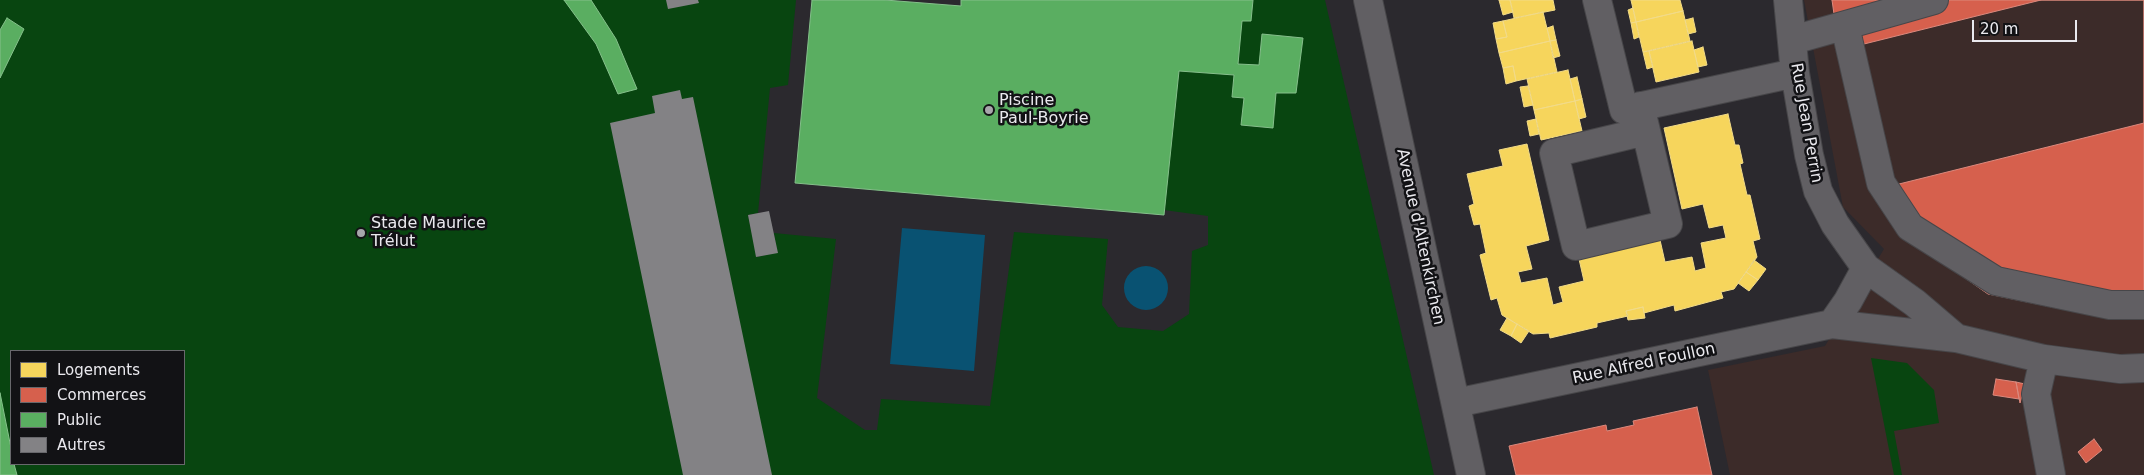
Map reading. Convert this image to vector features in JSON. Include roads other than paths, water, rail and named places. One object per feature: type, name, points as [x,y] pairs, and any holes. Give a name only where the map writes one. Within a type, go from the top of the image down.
[{"type":"street","name":"Avenue d'Altenkirchen","points":[[1368,0],[1471,475]]},
{"type":"street","points":[[1597,0],[1624,110],[1643,119]]},
{"type":"street","name":"Rue Jean Perrin","points":[[1788,0],[1795,73],[1809,155],[1818,191],[1834,224],[1866,268],[1915,303],[1956,338]]},
{"type":"street","points":[[1792,40],[1857,15],[1934,0]]},
{"type":"street","points":[[1857,15],[1881,183],[1910,227],[1996,281],[2110,305],[2144,305]]},
{"type":"street","points":[[1643,119],[1668,224],[1576,246],[1554,153],[1643,119],[1795,73]]},
{"type":"street","points":[[1832,324],[1848,301],[1866,268]]},
{"type":"street","name":"Rue Alfred Foullon","points":[[1456,403],[1832,324],[1956,338],[2044,359],[2120,369],[2144,368]]},
{"type":"street","points":[[2044,359],[2036,394],[2051,475]]},
{"type":"water","points":[[902,228],[985,235],[974,371],[890,364]]},
{"type":"water","points":[[1142,266],[1150,266],[1162,272],[1168,288],[1162,304],[1150,310],[1142,310],[1130,304],[1124,292],[1124,284],[1130,272]]},
{"type":"place","name":"Piscine Paul-Boyrie","points":[[989,110]]},
{"type":"place","name":"Stade Maurice Trélut","points":[[361,233]]}]
